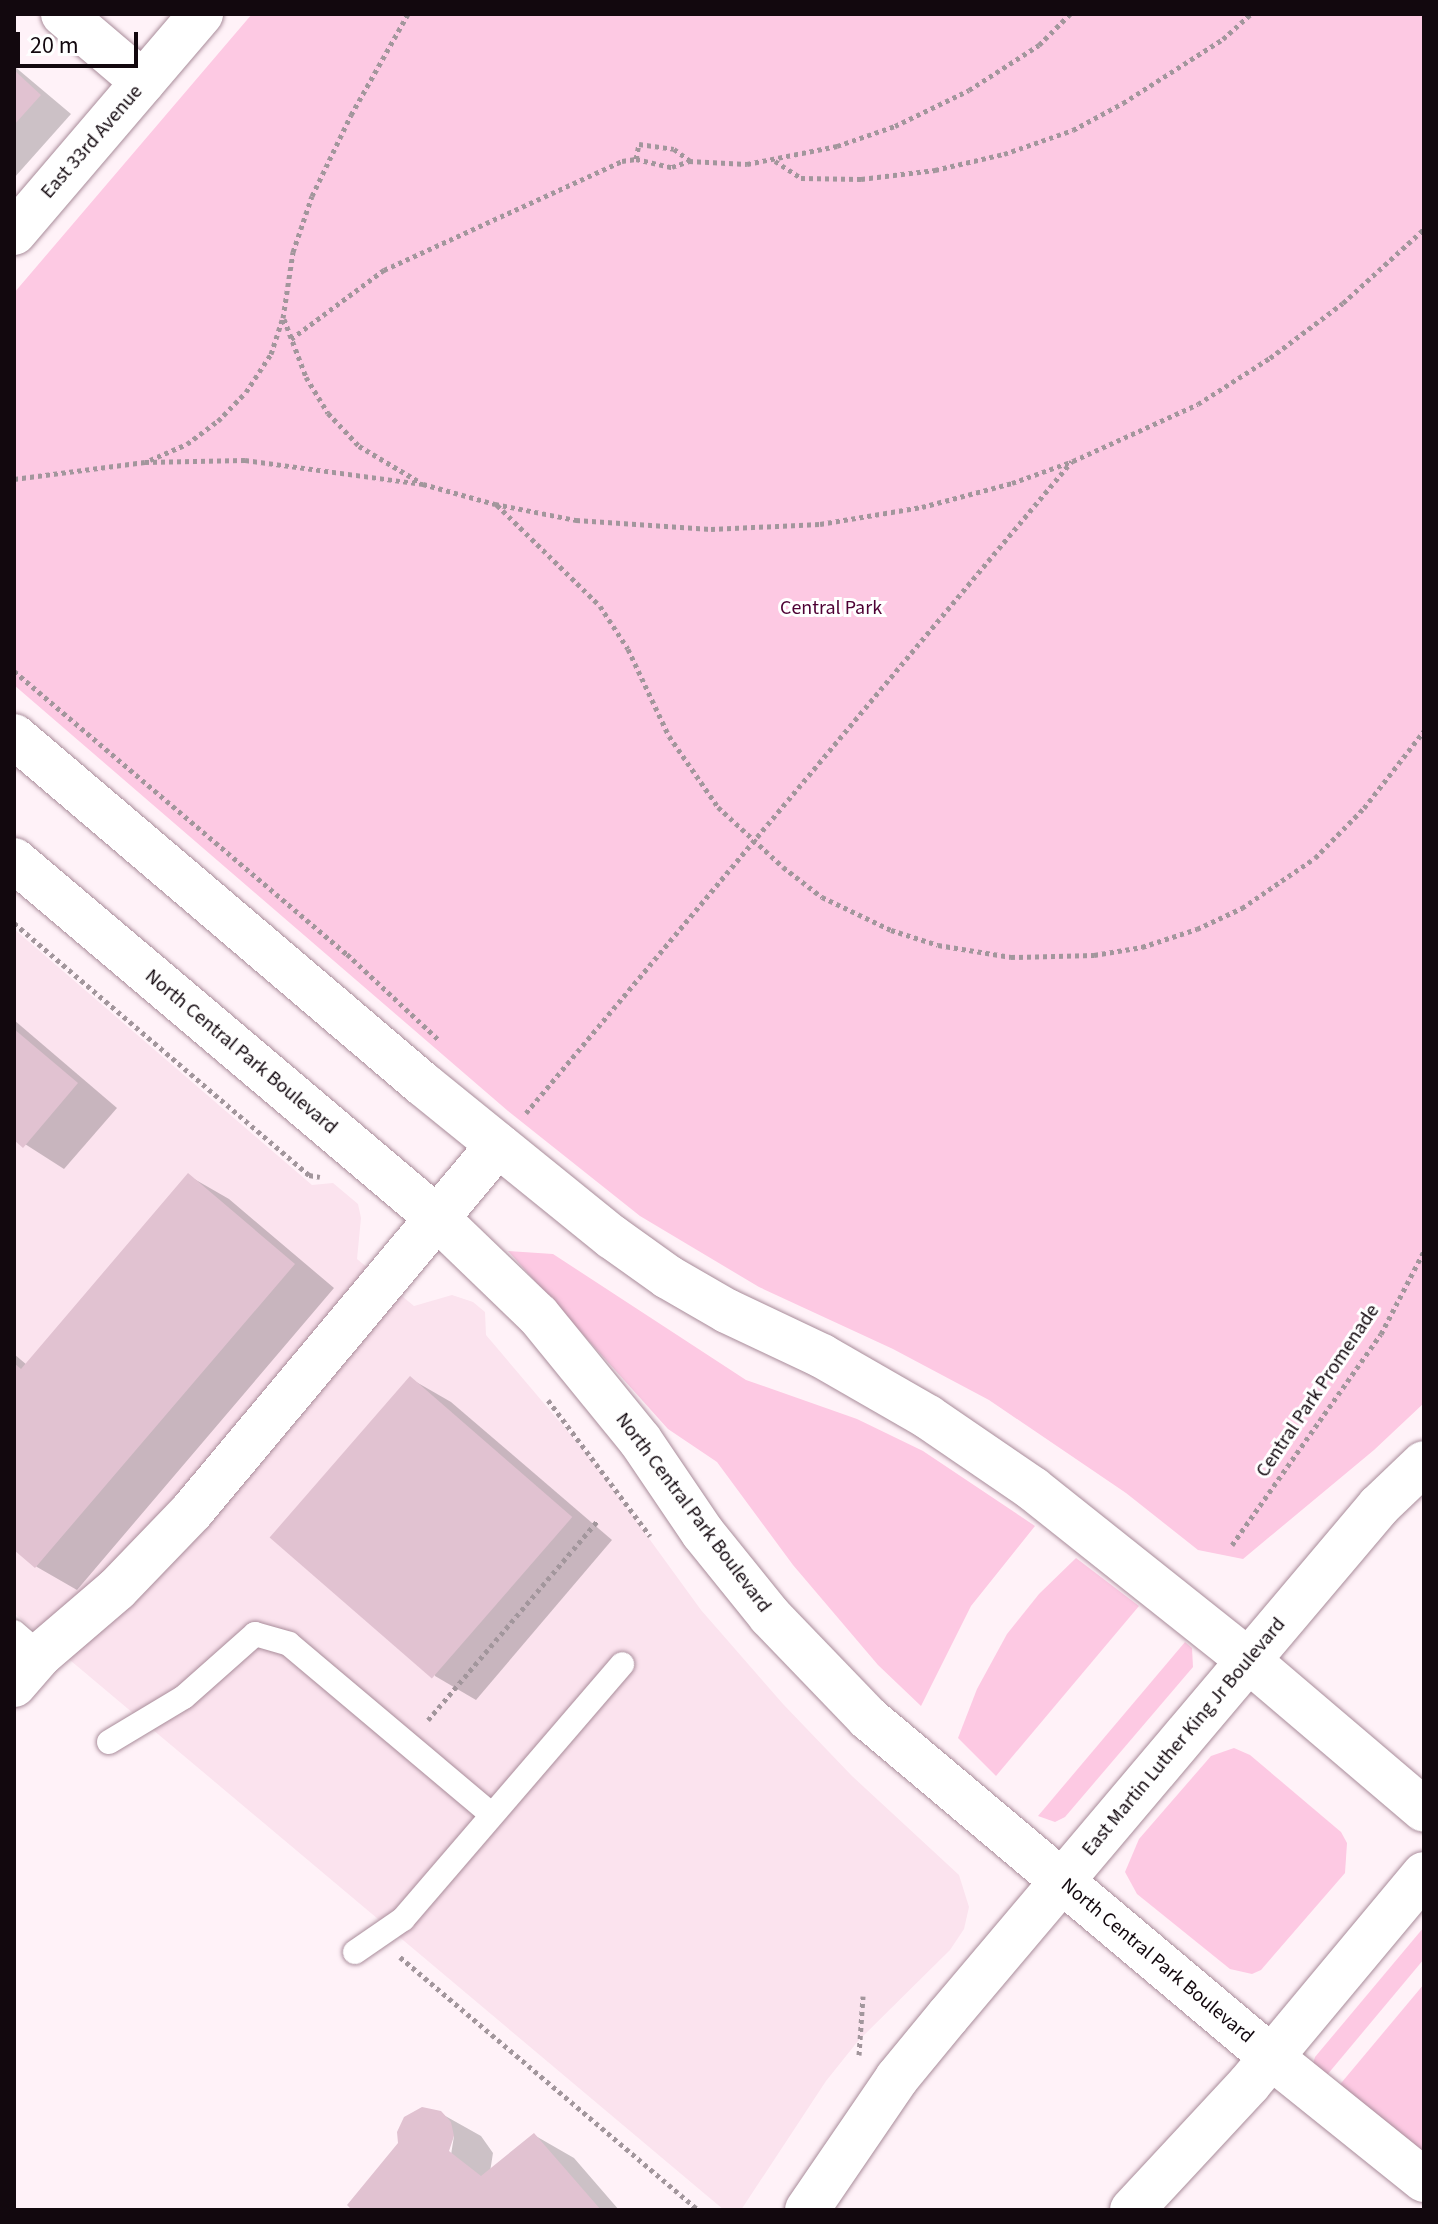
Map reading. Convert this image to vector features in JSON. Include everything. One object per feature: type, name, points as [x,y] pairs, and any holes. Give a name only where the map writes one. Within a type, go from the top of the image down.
[{"type":"main road","points":[[63,14],[143,82]]},
{"type":"main road","name":"East 33rd Avenue","points":[[14,233],[201,14]]},
{"type":"main road","points":[[14,736],[549,1189],[668,1277],[727,1311],[822,1356],[917,1410],[1020,1480],[1248,1660],[1424,1810]]},
{"type":"main road","name":"North Central Park Boulevard","points":[[14,860],[436,1217],[538,1315],[640,1440],[703,1533],[770,1616],[868,1718],[1271,2057],[1424,2180]]},
{"type":"main road","points":[[20,1657],[117,1589],[192,1511],[498,1145]]},
{"type":"main road","name":"East Martin Luther King Jr Boulevard","points":[[807,2210],[897,2078],[1379,1506],[1424,1463]]},
{"type":"main road","points":[[1132,2210],[1271,2057],[1424,1874]]},
{"type":"lane","points":[[109,1742],[184,1697],[255,1634],[289,1644],[492,1815]]},
{"type":"lane","points":[[355,1952],[403,1919],[622,1664]]},
{"type":"path","points":[[145,462],[187,444],[218,421],[246,392],[271,354],[283,318],[293,252],[312,196],[351,115],[408,14]]},
{"type":"path","points":[[291,339],[384,270],[622,161],[636,159],[672,167],[689,161],[747,164],[837,146],[895,126],[969,90],[1039,45],[1070,14]]},
{"type":"path","points":[[774,161],[801,178],[861,179],[935,170],[1004,154],[1073,130],[1123,103],[1184,66],[1251,14]]},
{"type":"path","points":[[636,159],[639,144],[674,149],[689,161]]},
{"type":"path","points":[[14,479],[145,462],[245,460],[423,484],[495,504],[576,520],[711,529],[820,524],[922,507],[1012,483],[1073,461],[1134,436],[1198,404],[1270,358],[1343,303],[1424,229]]},
{"type":"path","points":[[283,318],[306,377],[328,413],[359,446],[423,484]]},
{"type":"path","points":[[498,1145],[1073,461]]},
{"type":"path","points":[[495,504],[600,606],[628,649],[669,736],[718,807],[754,842],[822,897],[891,930],[938,945],[1011,957],[1094,955],[1142,947],[1197,929],[1282,883],[1315,858],[1364,808],[1424,731]]},
{"type":"path","points":[[14,671],[347,954],[437,1035],[442,1047]]},
{"type":"path","points":[[14,923],[309,1175],[324,1178]]},
{"type":"path","name":"Central Park Promenade","points":[[1232,1545],[1381,1334],[1424,1251]]},
{"type":"path","points":[[542,1392],[653,1541]]},
{"type":"path","points":[[407,1744],[598,1520]]},
{"type":"path","points":[[376,1937],[698,2210]]},
{"type":"shaded area","points":[[14,929],[312,1185],[333,1183],[358,1204],[361,1218],[357,1259],[414,1306],[452,1295],[473,1302],[485,1312],[486,1335],[592,1460],[701,1610],[783,1704],[852,1776],[959,1875],[969,1907],[964,1929],[950,1950],[858,2041],[826,2081],[741,2210],[724,2210],[14,1613]]},
{"type":"green space","name":"Central Park","points":[[252,14],[1424,14],[1424,1403],[1374,1450],[1243,1559],[1198,1550],[1126,1493],[989,1400],[893,1349],[759,1287],[640,1216],[508,1111],[14,685],[14,293]]},
{"type":"green space","points":[[508,1251],[553,1254],[746,1380],[857,1419],[923,1451],[1035,1526],[971,1606],[921,1706],[878,1665],[793,1565],[717,1462],[668,1429]]},
{"type":"green space","points":[[1076,1558],[1139,1606],[996,1776],[958,1738],[977,1689],[1007,1634],[1039,1594]]},
{"type":"green space","points":[[1185,1642],[1192,1648],[1193,1667],[1065,1817],[1055,1822],[1038,1816]]},
{"type":"green space","points":[[1234,1748],[1250,1755],[1341,1832],[1347,1843],[1345,1873],[1261,1970],[1252,1974],[1230,1969],[1137,1894],[1125,1872],[1139,1839],[1211,1756]]},
{"type":"green space","points":[[1424,1927],[1424,1959],[1322,2081],[1312,2067],[1315,2057]]},
{"type":"green space","points":[[1424,1984],[1424,2157],[1337,2088]]},
{"type":"building","points":[[14,70],[41,95],[14,125]]},
{"type":"building","points":[[14,1029],[78,1083],[23,1148],[14,1140]]},
{"type":"building","points":[[188,1173],[295,1264],[35,1568],[14,1550],[14,1363],[21,1369]]},
{"type":"building","points":[[410,1376],[572,1517],[432,1679],[270,1538]]},
{"type":"building","points":[[422,2107],[441,2111],[451,2122],[454,2136],[449,2151],[481,2176],[534,2133],[601,2210],[352,2210],[347,2205],[398,2143],[397,2132],[404,2117]]}]
